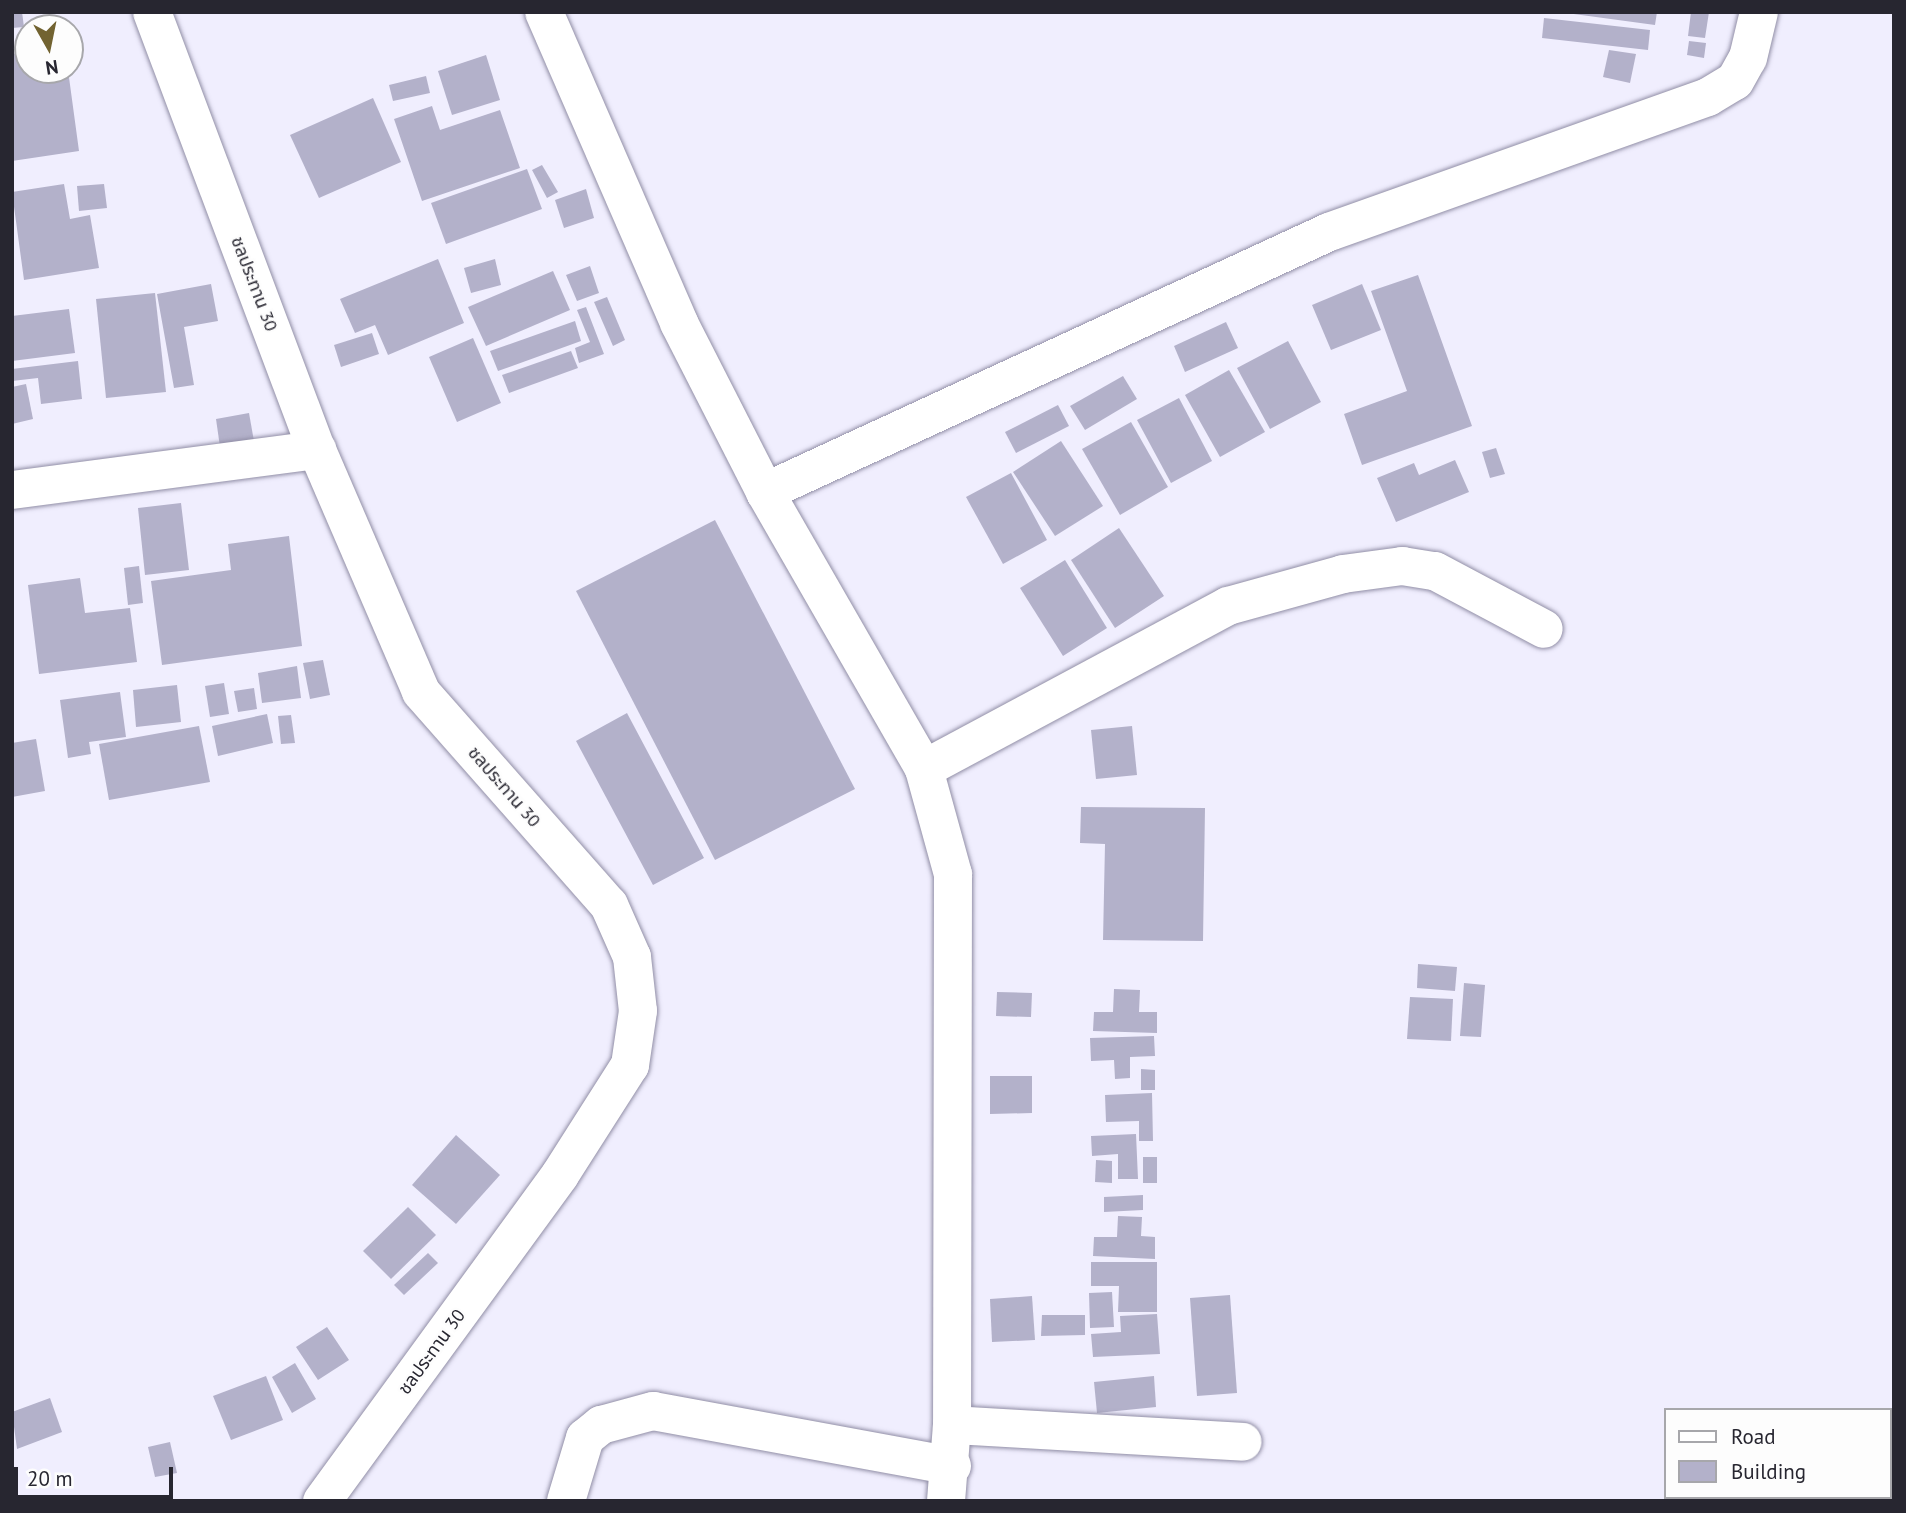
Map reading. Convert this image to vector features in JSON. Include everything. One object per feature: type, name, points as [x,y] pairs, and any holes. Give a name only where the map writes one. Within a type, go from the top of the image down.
[{"type":"street","name":"ชลประทาน 30","points":[[152,12],[317,450],[421,692],[609,905],[632,957],[638,1011],[630,1065],[560,1175],[322,1501]]},
{"type":"street","points":[[544,12],[679,323],[765,492],[923,769],[953,874],[952,1425],[949,1484],[653,1411],[601,1425],[585,1438],[566,1501]]},
{"type":"street","points":[[765,492],[1329,232],[1708,97],[1735,81],[1748,58],[1759,12]]},
{"type":"street","points":[[12,489],[317,450]]},
{"type":"street","points":[[923,769],[1228,606],[1343,574],[1402,566],[1435,571],[1544,629]]},
{"type":"street","points":[[952,1425],[1243,1441]]},
{"type":"building","points":[[12,12],[22,12],[14,14],[12,28]]},
{"type":"building","points":[[1559,12],[1657,12],[1655,25]]},
{"type":"building","points":[[1691,12],[1709,12],[1705,38],[1688,36]]},
{"type":"building","points":[[1544,18],[1650,30],[1648,50],[1542,38]]},
{"type":"building","points":[[1689,41],[1706,43],[1704,58],[1687,55]]},
{"type":"building","points":[[1609,50],[1636,54],[1630,83],[1603,77]]},
{"type":"building","points":[[12,54],[14,84],[70,84],[79,151],[12,161]]},
{"type":"building","points":[[486,55],[500,100],[452,115],[438,71]]},
{"type":"building","points":[[426,76],[430,93],[393,101],[389,85]]},
{"type":"building","points":[[373,98],[401,162],[319,198],[290,135]]},
{"type":"building","points":[[432,106],[440,130],[500,110],[520,168],[422,201],[394,119]]},
{"type":"building","points":[[542,165],[558,192],[547,198],[532,170]]},
{"type":"building","points":[[527,169],[542,209],[446,244],[431,203]]},
{"type":"building","points":[[64,184],[70,219],[90,215],[99,268],[24,280],[12,192]]},
{"type":"building","points":[[104,184],[107,208],[79,211],[77,186]]},
{"type":"building","points":[[586,189],[594,218],[564,228],[555,200]]},
{"type":"building","points":[[438,259],[464,323],[388,355],[375,325],[355,333],[340,299]]},
{"type":"building","points":[[495,259],[501,285],[471,293],[464,268]]},
{"type":"building","points":[[590,266],[599,293],[577,301],[566,275]]},
{"type":"building","points":[[553,271],[570,310],[486,346],[468,307]]},
{"type":"building","points":[[1418,275],[1472,426],[1362,465],[1344,414],[1407,391],[1371,291]]},
{"type":"building","points":[[211,284],[218,321],[184,327],[194,385],[174,388],[157,294]]},
{"type":"building","points":[[1362,284],[1381,330],[1331,350],[1312,305]]},
{"type":"building","points":[[155,293],[166,392],[106,398],[96,299]]},
{"type":"building","points":[[607,297],[625,340],[613,346],[594,302]]},
{"type":"building","points":[[586,307],[604,354],[579,363],[575,348],[590,342],[577,310]]},
{"type":"building","points":[[69,309],[75,353],[12,361],[12,316]]},
{"type":"building","points":[[575,321],[581,341],[498,371],[490,351]]},
{"type":"building","points":[[1226,322],[1238,348],[1185,372],[1174,346]]},
{"type":"building","points":[[372,333],[379,354],[341,367],[334,345]]},
{"type":"building","points":[[473,338],[501,403],[457,422],[429,357]]},
{"type":"building","points":[[1288,341],[1321,402],[1270,429],[1237,368]]},
{"type":"building","points":[[571,351],[578,368],[509,393],[502,375]]},
{"type":"building","points":[[78,361],[82,399],[41,404],[38,378],[12,381],[12,369]]},
{"type":"building","points":[[1229,370],[1265,432],[1220,457],[1185,395]]},
{"type":"building","points":[[1123,376],[1137,399],[1085,430],[1070,406]]},
{"type":"building","points":[[26,384],[33,419],[12,424],[12,387]]},
{"type":"building","points":[[1179,398],[1212,461],[1171,483],[1137,420]]},
{"type":"building","points":[[1058,405],[1069,426],[1016,453],[1005,432]]},
{"type":"building","points":[[249,413],[255,447],[221,454],[216,419]]},
{"type":"building","points":[[1131,422],[1168,487],[1120,515],[1082,449]]},
{"type":"building","points":[[1061,441],[1103,506],[1055,536],[1013,472]]},
{"type":"building","points":[[1496,448],[1505,474],[1490,478],[1482,452]]},
{"type":"building","points":[[1455,460],[1469,492],[1396,522],[1377,478],[1414,463],[1419,475]]},
{"type":"building","points":[[1011,473],[1047,540],[1003,564],[966,497]]},
{"type":"building","points":[[181,503],[189,570],[145,575],[138,508]]},
{"type":"building","points":[[715,520],[855,789],[715,860],[576,591]]},
{"type":"building","points":[[1119,528],[1164,596],[1115,628],[1071,560]]},
{"type":"building","points":[[289,536],[302,646],[162,665],[151,581],[231,570],[228,544]]},
{"type":"building","points":[[1065,560],[1107,628],[1063,656],[1020,588]]},
{"type":"building","points":[[139,566],[143,603],[128,605],[124,568]]},
{"type":"building","points":[[80,578],[85,613],[130,608],[137,662],[39,674],[28,585]]},
{"type":"building","points":[[323,660],[330,695],[310,699],[303,663]]},
{"type":"building","points":[[297,666],[301,698],[262,703],[258,673]]},
{"type":"building","points":[[224,683],[229,714],[210,717],[205,686]]},
{"type":"building","points":[[177,685],[181,722],[136,727],[133,690]]},
{"type":"building","points":[[254,688],[257,709],[238,712],[234,691]]},
{"type":"building","points":[[120,692],[126,737],[89,742],[91,754],[68,758],[60,700]]},
{"type":"building","points":[[627,713],[704,858],[653,885],[576,741]]},
{"type":"building","points":[[267,714],[273,743],[218,756],[212,726]]},
{"type":"building","points":[[291,715],[295,743],[281,744],[278,716]]},
{"type":"building","points":[[199,726],[210,782],[109,800],[99,744]]},
{"type":"building","points":[[1132,726],[1137,775],[1096,779],[1091,730]]},
{"type":"building","points":[[36,739],[45,791],[12,797],[12,743]]},
{"type":"building","points":[[1081,807],[1205,808],[1203,941],[1103,940],[1105,844],[1080,843]]},
{"type":"building","points":[[1418,964],[1457,967],[1455,991],[1417,988]]},
{"type":"building","points":[[1464,983],[1485,985],[1481,1037],[1460,1036]]},
{"type":"building","points":[[1114,989],[1140,990],[1139,1012],[1157,1012],[1157,1033],[1093,1031],[1094,1012],[1113,1012]]},
{"type":"building","points":[[997,992],[1032,993],[1031,1017],[996,1016]]},
{"type":"building","points":[[1410,997],[1453,999],[1451,1041],[1407,1039]]},
{"type":"building","points":[[1154,1036],[1155,1056],[1130,1057],[1130,1078],[1115,1079],[1114,1060],[1091,1061],[1090,1038]]},
{"type":"building","points":[[1141,1069],[1155,1070],[1155,1090],[1141,1090]]},
{"type":"building","points":[[990,1076],[1032,1076],[1032,1113],[990,1114]]},
{"type":"building","points":[[1152,1093],[1153,1141],[1139,1141],[1139,1121],[1106,1122],[1105,1095]]},
{"type":"building","points":[[1136,1134],[1138,1179],[1118,1179],[1118,1154],[1092,1156],[1091,1136]]},
{"type":"building","points":[[456,1135],[500,1175],[456,1224],[412,1185]]},
{"type":"building","points":[[1143,1157],[1157,1157],[1157,1183],[1143,1183]]},
{"type":"building","points":[[1096,1160],[1112,1161],[1112,1183],[1095,1182]]},
{"type":"building","points":[[1143,1195],[1143,1210],[1104,1212],[1104,1197]]},
{"type":"building","points":[[408,1207],[436,1235],[391,1279],[363,1251]]},
{"type":"building","points":[[1118,1216],[1142,1217],[1141,1236],[1155,1237],[1155,1259],[1093,1256],[1094,1237],[1117,1237]]},
{"type":"building","points":[[428,1253],[438,1263],[404,1295],[394,1285]]},
{"type":"building","points":[[1091,1262],[1157,1262],[1157,1312],[1118,1312],[1119,1286],[1091,1286]]},
{"type":"building","points":[[1112,1292],[1114,1327],[1090,1328],[1089,1293]]},
{"type":"building","points":[[1230,1295],[1237,1393],[1197,1396],[1190,1298]]},
{"type":"building","points":[[1032,1296],[1035,1340],[992,1342],[990,1299]]},
{"type":"building","points":[[1157,1314],[1160,1354],[1093,1357],[1091,1334],[1121,1332],[1120,1316]]},
{"type":"building","points":[[1042,1315],[1085,1315],[1085,1335],[1041,1336]]},
{"type":"building","points":[[327,1327],[349,1360],[318,1380],[296,1347]]},
{"type":"building","points":[[295,1363],[316,1399],[292,1413],[272,1377]]},
{"type":"building","points":[[266,1376],[283,1420],[231,1440],[213,1396]]},
{"type":"building","points":[[1154,1376],[1156,1407],[1097,1413],[1094,1382]]},
{"type":"building","points":[[50,1398],[62,1432],[17,1449],[12,1412]]},
{"type":"building","points":[[170,1442],[177,1473],[155,1477],[148,1447]]}]
